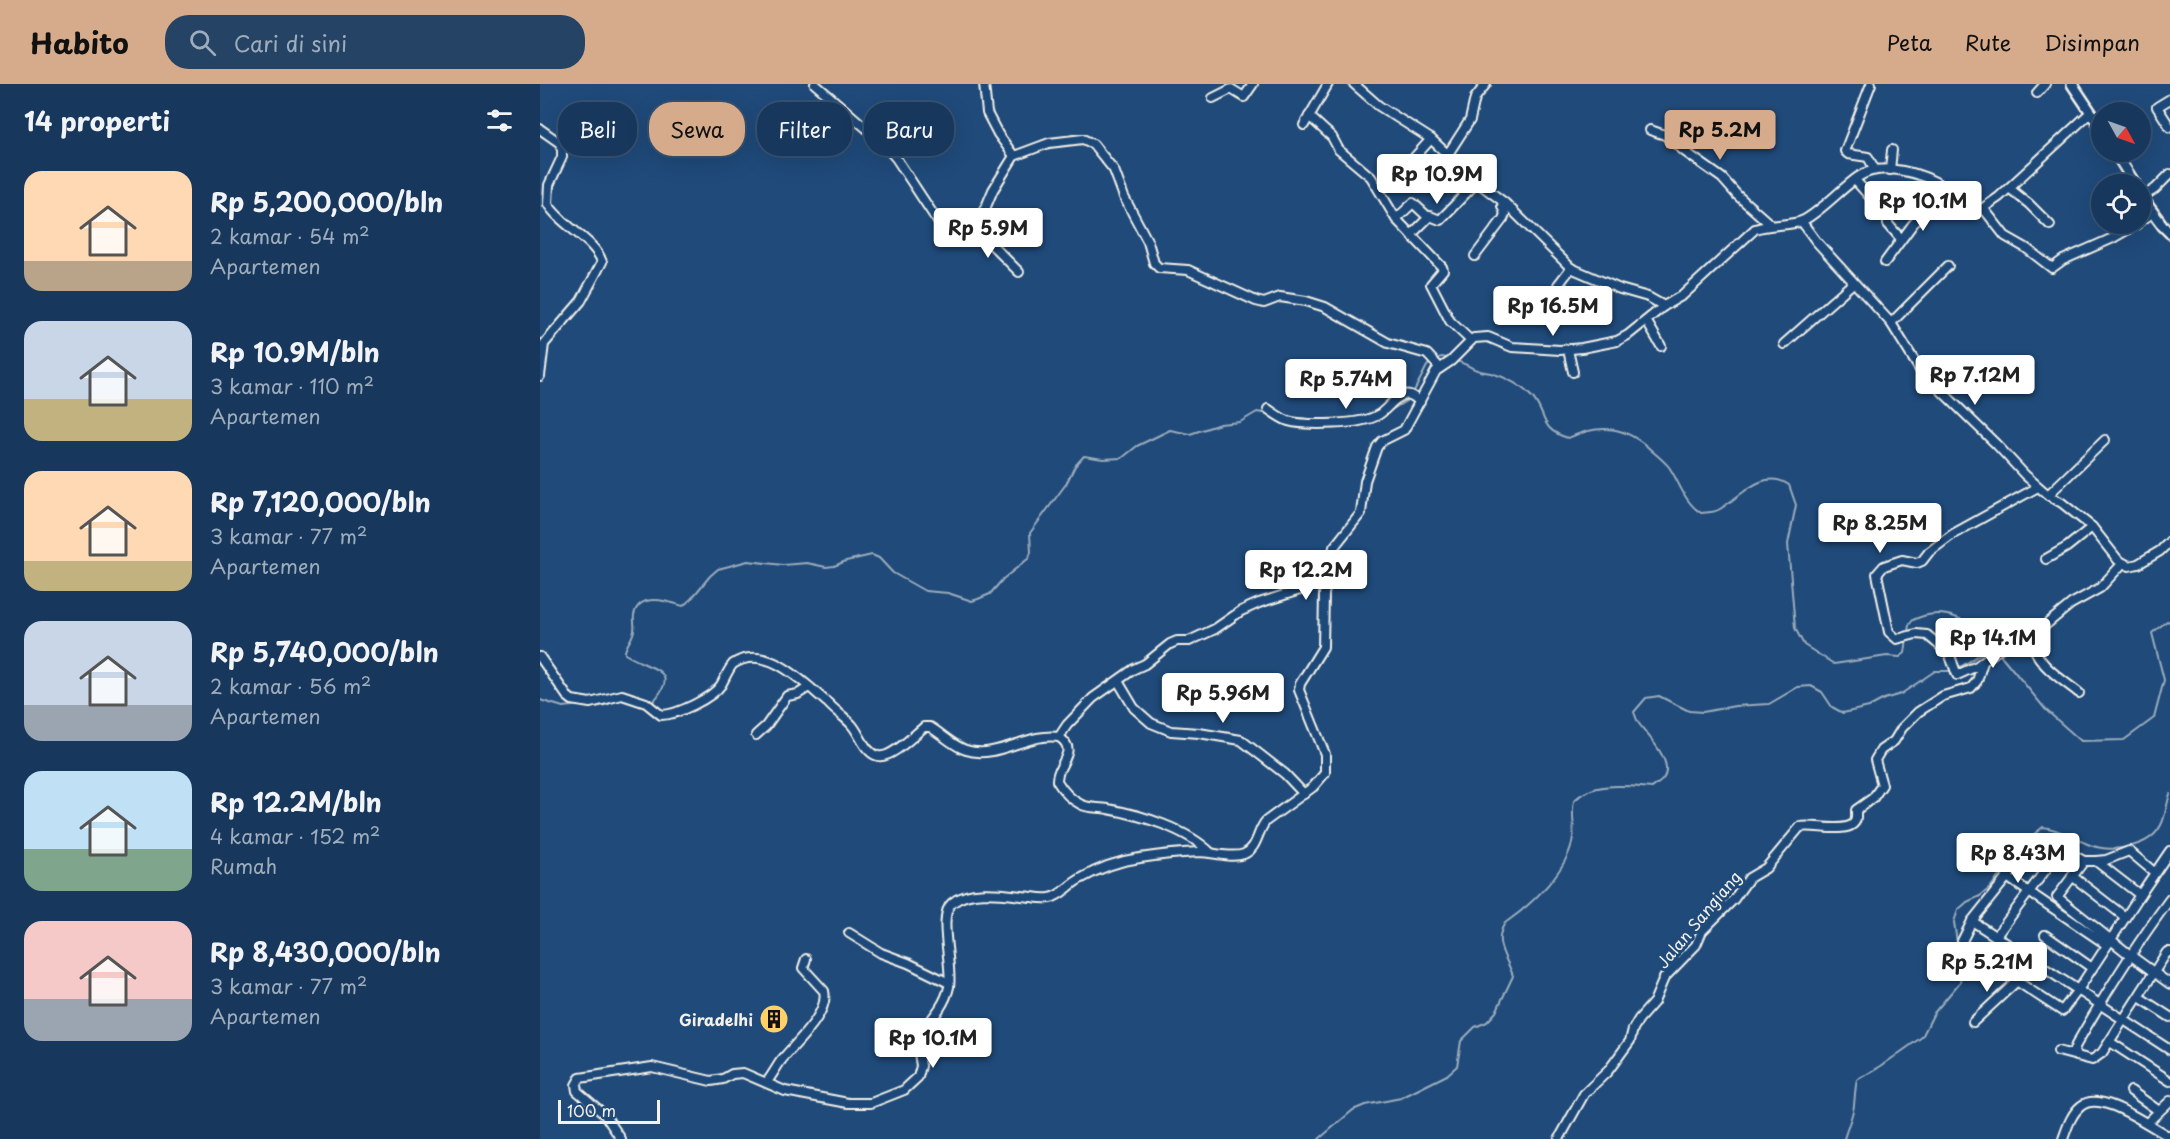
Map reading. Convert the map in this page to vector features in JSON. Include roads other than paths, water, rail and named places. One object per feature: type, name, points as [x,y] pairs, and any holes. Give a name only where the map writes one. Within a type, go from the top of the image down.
[{"type":"main road","points":[[2072,84],[2091,112]]},
{"type":"main road","points":[[2151,210],[2170,233]]},
{"type":"street","points":[[815,84],[876,136],[896,158],[950,240],[962,240],[973,230],[1014,156],[1049,143],[1088,140],[1114,170],[1124,197],[1148,242],[1154,263],[1159,268],[1188,270],[1264,303],[1281,297],[1325,307],[1388,343],[1426,354],[1438,366]]},
{"type":"street","points":[[984,84],[986,110],[998,134],[1014,156]]},
{"type":"street","points":[[1214,98],[1231,89],[1244,97],[1252,84]]},
{"type":"street","points":[[1304,125],[1328,84]]},
{"type":"street","points":[[1354,84],[1379,106],[1431,139],[1477,182],[1503,202],[1571,268],[1620,289],[1648,297],[1664,306]]},
{"type":"street","points":[[1448,154],[1470,120],[1475,98],[1486,84]]},
{"type":"street","points":[[1871,84],[1845,151],[1848,154],[1868,157],[1875,170]]},
{"type":"street","points":[[2037,93],[2046,84]]},
{"type":"street","points":[[2170,99],[2157,107],[2170,127]]},
{"type":"street","points":[[621,1139],[605,1115],[577,1091],[576,1085],[580,1078],[652,1067],[711,1081],[723,1079],[732,1074],[743,1074],[785,1090],[848,1103],[871,1103],[904,1090],[918,1077],[921,1066],[918,1036],[945,999],[949,983],[948,940],[944,917],[947,909],[957,899],[969,895],[994,893],[1050,898],[1079,879],[1107,865],[1139,858],[1211,853],[1234,856],[1248,852],[1256,843],[1266,821],[1304,794],[1321,778],[1326,769],[1325,754],[1299,690],[1300,684],[1323,647],[1324,594],[1334,547],[1361,513],[1365,481],[1378,444],[1404,430],[1415,398],[1438,366],[1454,358],[1470,340],[1488,337],[1512,347],[1568,350],[1617,341],[1628,336],[1664,306],[1699,283],[1755,229],[1802,222],[1855,180],[1875,170],[1917,175],[1946,189],[1972,213],[1976,213],[2009,188],[2091,112]]},
{"type":"street","points":[[1309,116],[1332,137],[1339,150],[1371,177],[1396,219],[1443,268],[1431,284],[1450,321],[1470,340]]},
{"type":"street","points":[[540,129],[560,143],[562,150],[562,157],[549,185],[548,204],[558,218],[592,246],[602,262],[581,301],[544,344],[540,376]]},
{"type":"street","points":[[1650,130],[1665,135],[1722,178],[1737,195],[1771,225]]},
{"type":"street","points":[[1402,171],[1431,139]]},
{"type":"street","points":[[1890,170],[1892,150]]},
{"type":"street","points":[[2151,191],[2170,174]]},
{"type":"street","points":[[1855,180],[1887,216],[1888,224],[1901,239]]},
{"type":"street","points":[[1396,219],[1413,203],[1428,217],[1440,220],[1477,182]]},
{"type":"street","points":[[2009,188],[2050,225]]},
{"type":"street","points":[[1885,262],[1901,239],[1946,189]]},
{"type":"street","points":[[1475,256],[1503,219],[1505,214],[1503,202]]},
{"type":"street","points":[[1984,209],[2005,236],[2026,248],[2052,268],[2063,260],[2120,234]]},
{"type":"street","points":[[1411,235],[1428,217]]},
{"type":"street","points":[[1802,222],[1816,242],[1891,323],[1920,370],[2038,487],[2092,527],[2123,564],[2130,566],[2149,559],[2170,541]]},
{"type":"street","points":[[973,230],[1019,272]]},
{"type":"street","points":[[1891,323],[1947,266]]},
{"type":"street","points":[[1558,285],[1571,268]]},
{"type":"street","points":[[1784,344],[1853,283]]},
{"type":"street","points":[[1647,322],[1661,346]]},
{"type":"street","points":[[1568,350],[1573,372]]},
{"type":"street","points":[[1268,409],[1284,420],[1295,422],[1349,423],[1365,421],[1378,415],[1397,399],[1415,398]]},
{"type":"street","points":[[2048,495],[2105,440]]},
{"type":"street","points":[[2033,646],[2003,646],[1983,662],[1956,672],[1949,653],[1927,635],[1916,634],[1897,639],[1891,635],[1878,572],[1884,566],[1902,560],[1917,563],[1922,561],[1929,552],[1953,534],[2038,487]]},
{"type":"street","points":[[2046,559],[2067,547],[2092,527]]},
{"type":"street","points":[[2079,693],[2048,668],[2033,646],[2033,639],[2071,604],[2100,588],[2123,564]]},
{"type":"street","points":[[1059,737],[1067,725],[1093,698],[1173,643],[1189,641],[1215,629],[1241,611],[1300,590],[1315,572],[1327,574]]},
{"type":"street","points":[[540,657],[572,700],[591,703],[622,695],[646,703],[661,715],[668,715],[698,703],[720,686],[733,664],[743,659],[762,658],[785,669],[809,687],[852,724],[870,751],[878,756],[886,756],[924,727],[930,727],[962,749],[974,752],[1037,738],[1059,737],[1068,745],[1069,750],[1057,781],[1069,797],[1082,805],[1134,815],[1191,836],[1211,853]]},
{"type":"street","name":"Jalan Sangiang","points":[[1559,1139],[1584,1094],[1608,1071],[1630,1041],[1633,1029],[1654,1002],[1664,978],[1696,945],[1702,930],[1734,899],[1749,878],[1766,868],[1800,827],[1843,828],[1851,825],[1856,819],[1856,810],[1873,798],[1882,785],[1875,760],[1881,750],[1894,741],[1902,728],[1926,706],[1943,696],[1971,688],[1977,681],[1983,662]]},
{"type":"street","points":[[1118,681],[1134,708],[1151,723],[1170,731],[1241,740],[1285,774],[1304,794]]},
{"type":"street","points":[[756,735],[766,726],[787,696],[798,694],[809,687]]},
{"type":"street","points":[[2154,872],[2129,851],[2106,860],[2084,861],[2043,838],[2036,841],[1972,921],[1962,941],[1963,944],[2062,1011],[2170,851]]},
{"type":"street","points":[[1996,936],[2062,848]]},
{"type":"street","points":[[2084,861],[2057,897],[2109,943]]},
{"type":"street","points":[[2096,861],[2140,895]]},
{"type":"street","points":[[2072,876],[2125,917]]},
{"type":"street","points":[[2007,877],[2130,955],[2170,984]]},
{"type":"street","points":[[2077,1056],[2075,1047],[2099,1005],[2130,955],[2170,899]]},
{"type":"street","points":[[1972,921],[2170,1050]]},
{"type":"street","points":[[849,933],[882,953],[949,983]]},
{"type":"street","points":[[2045,935],[2092,968]]},
{"type":"street","points":[[2058,1051],[2092,1060],[2102,1053],[2167,952],[2170,952]]},
{"type":"street","points":[[767,1082],[780,1062],[807,1032],[823,1005],[824,991],[803,968],[806,959]]},
{"type":"street","points":[[1973,1022],[2017,981]]},
{"type":"street","points":[[2139,996],[2170,1017]]},
{"type":"street","points":[[2110,1042],[2170,1082]]},
{"type":"street","points":[[2131,1090],[2159,1111]]},
{"type":"street","points":[[2063,1139],[2073,1115],[2080,1106],[2090,1101],[2102,1102],[2170,1137]]},
{"type":"street","points":[[2146,1123],[2170,1101]]},
{"type":"waterway","points":[[1436,359],[1442,357],[1450,359]]},
{"type":"waterway","points":[[1456,361],[1479,371],[1502,377],[1519,386],[1532,397],[1548,426],[1558,434],[1568,438],[1591,430],[1602,429],[1633,436],[1667,465],[1686,498],[1701,513],[1718,510],[1752,486],[1770,479],[1789,485],[1796,505],[1788,544],[1795,628],[1804,645],[1834,664],[1887,656],[1900,657],[1905,653],[1909,625],[1913,620],[1936,614],[1958,618],[1968,623],[1994,646]]},
{"type":"waterway","points":[[1413,393],[1431,362]]},
{"type":"waterway","points":[[1375,420],[1411,398]]},
{"type":"waterway","points":[[650,705],[660,693],[664,678],[654,668],[625,654],[634,632],[634,615],[642,603],[654,600],[683,606],[718,569],[748,561],[783,565],[807,563],[826,567],[872,555],[879,558],[893,573],[925,591],[948,593],[972,601],[990,594],[1003,579],[1029,558],[1030,533],[1084,456],[1103,459],[1122,458],[1137,446],[1170,430],[1190,434],[1220,424],[1240,422],[1257,412],[1269,414]]},
{"type":"waterway","points":[[1343,427],[1359,426],[1370,422]]},
{"type":"waterway","points":[[1999,653],[2046,710],[2081,741],[2124,740],[2154,718],[2164,680],[2152,633],[2167,621],[2170,622]]},
{"type":"waterway","points":[[1958,668],[1994,646]]},
{"type":"waterway","points":[[1319,1139],[1353,1110],[1365,1105],[1401,1098],[1447,1075],[1457,1066],[1461,1041],[1475,1027],[1487,1022],[1496,1012],[1513,976],[1500,944],[1501,930],[1505,923],[1526,907],[1547,886],[1557,874],[1570,849],[1574,801],[1590,790],[1610,786],[1652,788],[1663,779],[1666,773],[1663,758],[1638,722],[1634,712],[1646,698],[1659,696],[1689,711],[1703,712],[1735,706],[1769,704],[1798,687],[1811,686],[1822,692],[1832,707],[1843,713],[1869,707],[1901,694],[1935,671],[1953,671]]},
{"type":"waterway","points":[[540,700],[563,707],[581,705]]},
{"type":"waterway","points":[[589,707],[601,706],[618,700]]},
{"type":"waterway","points":[[1844,1139],[1853,1109],[1857,1080],[1922,1037],[1934,1013],[1960,982],[1963,960],[1958,949],[1954,922],[1958,910],[1990,888],[2023,843],[2043,827],[2056,830],[2090,845],[2108,848],[2129,847],[2139,844],[2156,833],[2162,822],[2170,794]]},
{"type":"place","name":"Giradelhi","points":[[774,1019]]}]
